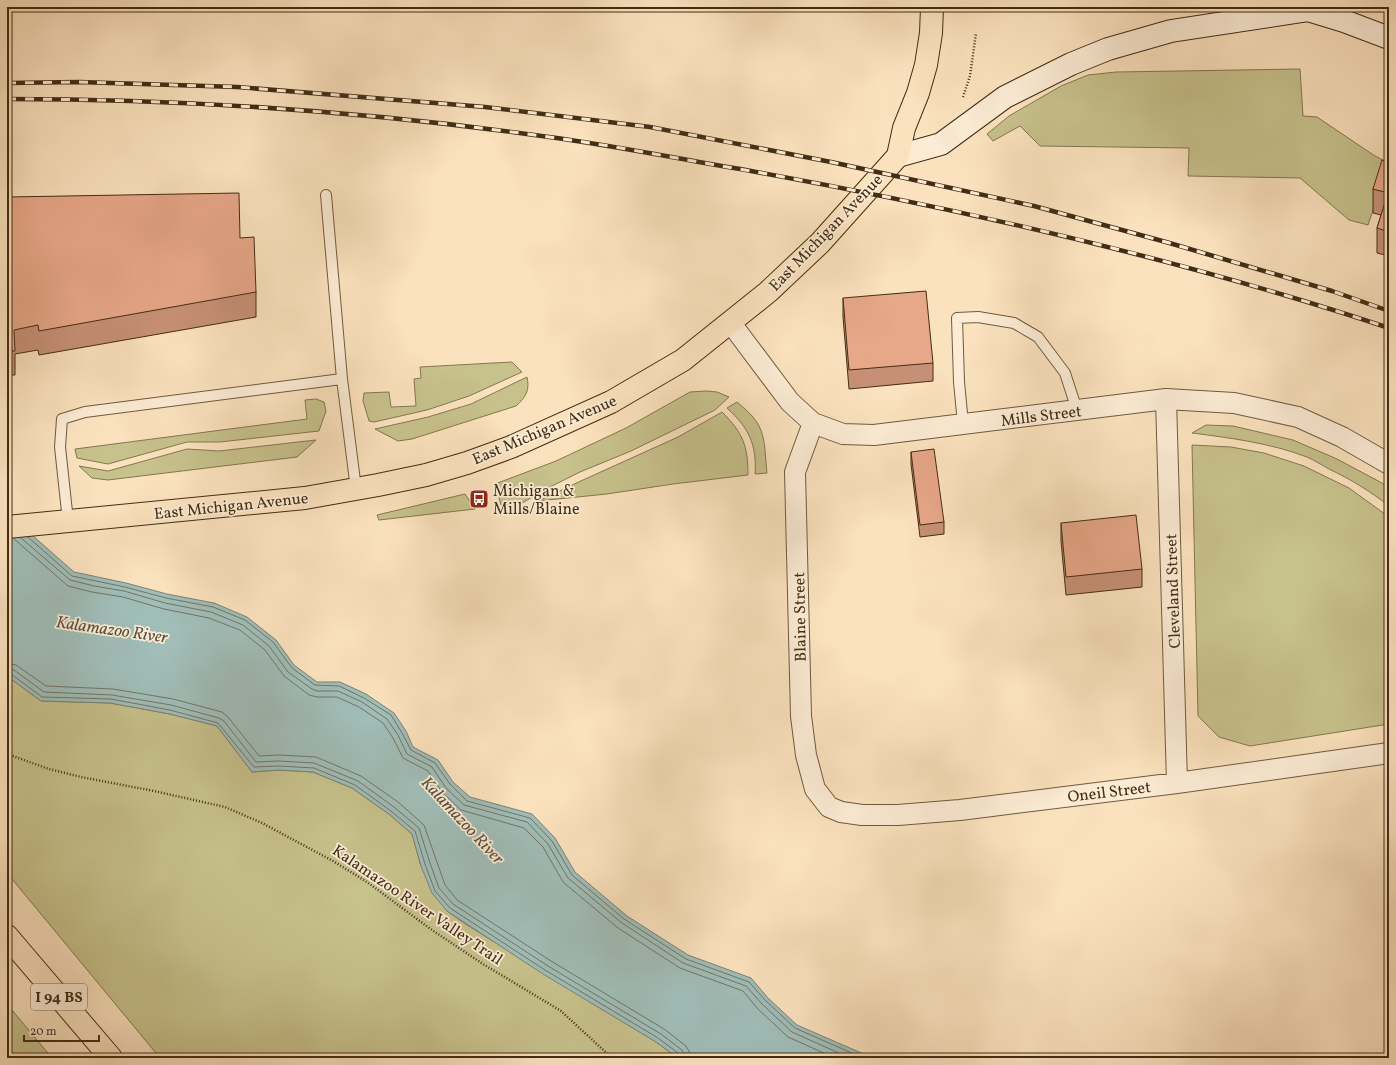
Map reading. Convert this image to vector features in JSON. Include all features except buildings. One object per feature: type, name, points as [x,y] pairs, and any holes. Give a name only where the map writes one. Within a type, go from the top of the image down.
[{"type":"main road","points":[[898,156],[904,128],[918,93],[926,65],[931,33],[932,7]]},
{"type":"main road","name":"East Michigan Avenue","points":[[7,527],[305,498],[426,475],[466,463],[518,444],[612,402],[683,360],[768,292],[820,243],[898,156]]},
{"type":"main road","name":"I 94 BS","points":[[7,936],[111,1058]]},
{"type":"street","points":[[898,156],[941,144],[1005,97],[1071,64],[1108,49],[1171,31],[1308,8],[1389,38]]},
{"type":"street","name":"Mills Street","points":[[730,322],[790,402],[813,423],[843,434],[874,435],[1166,400],[1234,403],[1298,417],[1342,437],[1389,464]]},
{"type":"street","name":"Cleveland Street","points":[[1166,400],[1177,783]]},
{"type":"street","name":"Blaine Street","points":[[813,423],[795,472],[801,716],[806,755],[815,789],[829,807]]},
{"type":"street","name":"Oneil Street","points":[[829,807],[841,812],[862,815],[898,815],[960,810],[1177,783],[1389,753]]},
{"type":"lane","points":[[326,195],[342,380],[356,489]]},
{"type":"lane","points":[[963,424],[959,382],[957,318],[978,317],[1014,323],[1038,337],[1066,373],[1077,410]]},
{"type":"lane","points":[[68,521],[60,446],[62,420],[85,412],[342,380]]},
{"type":"path","points":[[962,103],[970,76],[976,33]]},
{"type":"path","name":"Kalamazoo River Valley Trail","points":[[7,754],[68,774],[225,807],[262,823],[333,861],[367,882],[445,939],[483,964],[561,1011],[612,1058]]},
{"type":"shaded area","points":[[1300,69],[1303,116],[1317,117],[1375,156],[1389,163],[1368,225],[1349,220],[1300,178],[1188,176],[1189,148],[1040,146],[1020,126],[993,141],[987,134],[1009,116],[1061,86],[1088,75],[1116,72]]},
{"type":"shaded area","points":[[512,362],[522,372],[469,396],[427,410],[374,422],[369,421],[363,401],[364,393],[389,392],[391,407],[416,406],[414,379],[421,378],[420,367]]},
{"type":"shaded area","points":[[527,377],[528,386],[526,393],[516,406],[412,439],[398,441],[375,429],[428,417],[471,404]]},
{"type":"shaded area","points":[[690,392],[717,392],[729,397],[715,410],[631,451],[580,472],[522,503],[501,505],[495,484],[556,461],[626,428]]},
{"type":"shaded area","points":[[316,399],[324,402],[326,411],[319,431],[220,442],[187,442],[108,464],[77,458],[75,449],[307,419],[305,400]]},
{"type":"shaded area","points":[[737,402],[757,422],[761,431],[764,443],[767,473],[755,474],[755,454],[750,438],[735,415],[727,408]]},
{"type":"shaded area","points":[[722,412],[735,427],[743,440],[747,456],[748,475],[607,494],[538,501],[678,437]]},
{"type":"shaded area","points":[[1206,425],[1233,426],[1293,440],[1337,459],[1382,483],[1389,489],[1389,506],[1375,495],[1345,477],[1307,457],[1265,445],[1236,439],[1192,433]]},
{"type":"shaded area","points":[[316,440],[297,457],[108,480],[92,478],[79,466],[108,471],[187,449],[219,451]]},
{"type":"shaded area","points":[[1192,445],[1231,447],[1264,453],[1304,466],[1349,488],[1389,517],[1389,724],[1250,746],[1219,737],[1198,716]]},
{"type":"shaded area","points":[[465,494],[475,509],[379,520],[377,515]]},
{"type":"shaded area","points":[[7,676],[41,701],[110,703],[170,714],[217,726],[252,772],[279,770],[313,772],[352,788],[389,814],[412,834],[421,866],[447,911],[467,925],[656,1042],[678,1058],[160,1058],[7,873]]},
{"type":"shaded area","points":[[7,1004],[52,1058],[7,1058]]},
{"type":"water","name":"Kalamazoo River","points":[[7,513],[74,572],[126,583],[167,594],[214,603],[247,617],[276,640],[294,665],[317,682],[340,682],[366,694],[394,713],[406,731],[413,747],[438,760],[453,782],[470,797],[532,814],[555,838],[575,872],[627,916],[688,955],[751,978],[768,998],[797,1025],[873,1058],[678,1058],[656,1042],[543,974],[447,911],[432,893],[421,866],[412,834],[389,814],[352,788],[313,772],[279,770],[252,772],[217,726],[170,714],[110,703],[41,701],[7,676]]},
{"type":"railway","points":[[7,83],[79,82],[237,87],[485,107],[650,127],[831,162],[1034,206],[1166,242],[1332,291],[1389,311]]},
{"type":"railway","points":[[7,99],[143,101],[211,104],[347,114],[482,128],[600,145],[832,186],[913,202],[1073,238],[1232,280],[1389,328]]},
{"type":"place","name":"Michigan & Mills/Blaine","points":[[479,499]]}]
